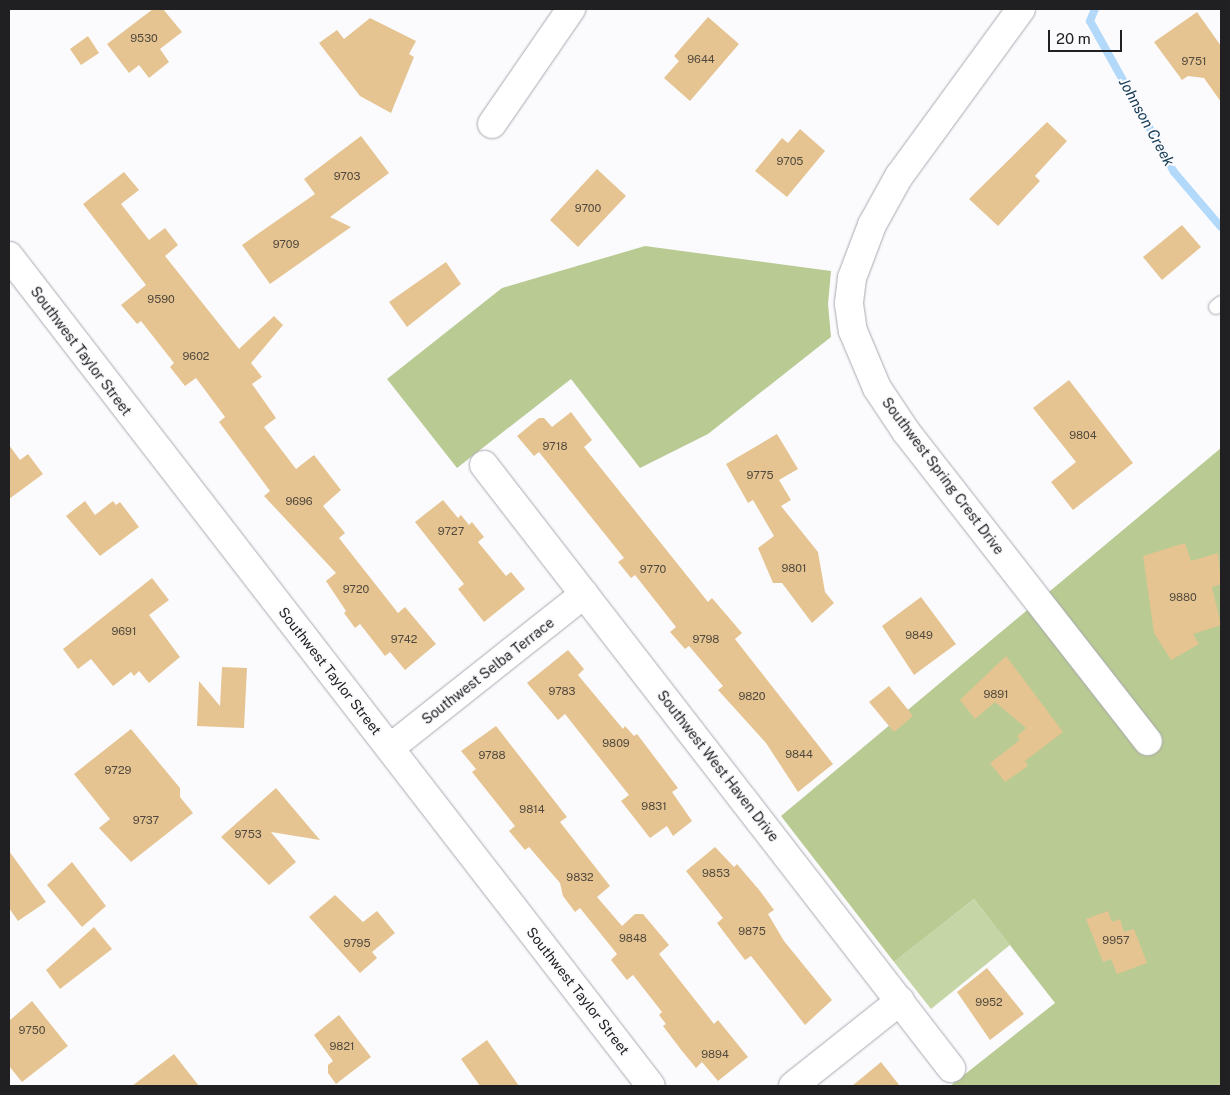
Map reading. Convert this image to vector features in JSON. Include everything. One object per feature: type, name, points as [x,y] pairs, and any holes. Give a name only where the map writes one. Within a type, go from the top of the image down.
[{"type":"street","points":[[492,124],[570,9]]},
{"type":"street","name":"Southwest Spring Crest Drive","points":[[1021,9],[899,176],[872,225],[852,278],[849,304],[854,331],[877,388],[907,433],[1148,740]]},
{"type":"street","name":"Southwest Taylor Street","points":[[9,256],[225,540],[390,748],[651,1086]]},
{"type":"street","name":"Southwest West Haven Drive","points":[[484,465],[951,1068]]},
{"type":"street","name":"Southwest Selba Terrace","points":[[390,748],[584,594]]},
{"type":"street","points":[[793,1086],[900,1001]]},
{"type":"green space","points":[[645,246],[831,271],[828,304],[831,337],[708,434],[640,468],[571,379],[457,468],[387,379],[502,288]]},
{"type":"green space","points":[[1221,448],[1221,1086],[950,1086],[1055,1003],[974,899],[894,962],[781,816]]},
{"type":"green space","points":[[974,899],[1010,945],[931,1009],[894,962]]},
{"type":"building","points":[[153,9],[163,9],[182,32],[160,49],[169,62],[149,78],[139,65],[129,73],[107,44]]},
{"type":"building","points":[[1197,12],[1221,46],[1221,102],[1204,78],[1188,76],[1182,80],[1154,42]]},
{"type":"building","points":[[708,17],[739,44],[690,101],[664,78],[679,61],[674,56]]},
{"type":"building","points":[[370,18],[416,41],[409,54],[414,57],[391,113],[360,96],[319,43],[337,30],[344,39]]},
{"type":"building","points":[[88,36],[99,53],[81,65],[70,49]]},
{"type":"building","points":[[1047,122],[1067,141],[1035,176],[1040,181],[998,226],[969,199]]},
{"type":"building","points":[[800,129],[825,151],[787,197],[755,171],[782,138],[788,143]]},
{"type":"building","points":[[361,136],[389,173],[330,217],[351,227],[270,284],[242,245],[315,194],[304,179]]},
{"type":"building","points":[[597,169],[626,196],[578,247],[550,220]]},
{"type":"building","points":[[124,172],[139,190],[121,204],[149,240],[165,228],[178,245],[165,256],[239,349],[274,316],[283,325],[251,363],[262,377],[252,384],[276,418],[264,427],[296,469],[314,455],[341,490],[323,506],[345,533],[339,538],[398,613],[405,607],[436,644],[405,670],[390,652],[385,656],[360,624],[355,628],[344,613],[346,611],[326,581],[336,573],[264,496],[270,491],[219,422],[225,417],[196,378],[185,386],[170,367],[174,363],[141,321],[137,324],[121,305],[146,285],[83,204]]},
{"type":"building","points":[[1182,225],[1201,247],[1162,280],[1143,257]]},
{"type":"building","points":[[446,262],[461,284],[407,327],[389,302]]},
{"type":"building","points":[[1069,380],[1133,463],[1073,510],[1051,482],[1076,462],[1033,408]]},
{"type":"building","points":[[571,412],[592,440],[584,447],[708,602],[712,598],[742,633],[735,639],[833,764],[798,792],[766,743],[718,690],[723,686],[689,646],[685,649],[670,632],[676,627],[635,575],[631,578],[618,562],[624,558],[539,452],[534,456],[517,436],[539,418],[544,418],[552,427]]},
{"type":"building","points":[[777,434],[798,469],[779,480],[791,500],[781,506],[818,552],[825,592],[834,603],[812,623],[782,583],[773,583],[758,548],[774,536],[753,500],[748,503],[726,464]]},
{"type":"building","points":[[9,445],[20,460],[28,454],[43,474],[9,499]]},
{"type":"building","points":[[443,500],[458,518],[461,515],[469,525],[472,522],[484,537],[478,542],[506,576],[511,572],[525,589],[484,622],[458,589],[464,584],[415,522]]},
{"type":"building","points":[[85,501],[95,515],[113,501],[116,505],[120,502],[139,527],[100,556],[66,516]]},
{"type":"building","points":[[1185,543],[1191,561],[1218,553],[1221,584],[1212,587],[1221,625],[1193,634],[1199,644],[1171,660],[1154,633],[1143,556]]},
{"type":"building","points":[[152,578],[169,600],[149,615],[180,657],[149,683],[139,671],[134,676],[131,672],[113,686],[91,659],[78,669],[63,649]]},
{"type":"building","points":[[921,597],[956,644],[914,675],[882,626]]},
{"type":"building","points":[[568,650],[584,669],[578,675],[623,729],[625,726],[634,736],[637,734],[678,788],[672,792],[692,821],[673,836],[667,826],[650,838],[621,801],[629,795],[565,714],[558,720],[527,683]]},
{"type":"building","points":[[1006,656],[1063,732],[1025,761],[1028,766],[1005,782],[990,763],[1020,740],[1017,736],[1026,728],[995,702],[975,719],[960,700]]},
{"type":"building","points":[[222,667],[247,668],[244,728],[197,726],[199,681],[220,706]]},
{"type":"building","points":[[889,686],[913,716],[894,732],[869,702]]},
{"type":"building","points":[[496,726],[567,817],[560,822],[610,886],[597,897],[622,926],[635,914],[643,914],[669,945],[659,954],[714,1024],[718,1020],[748,1057],[718,1081],[702,1062],[696,1068],[682,1051],[663,1026],[666,1024],[659,1015],[662,1012],[633,975],[627,980],[611,960],[617,954],[580,908],[575,912],[563,896],[560,883],[529,847],[525,850],[509,831],[515,826],[472,772],[476,769],[461,751]]},
{"type":"building","points":[[131,729],[180,788],[180,797],[193,813],[131,862],[99,828],[110,819],[74,774]]},
{"type":"building","points":[[276,788],[320,840],[271,832],[296,862],[269,885],[221,837]]},
{"type":"building","points":[[715,847],[734,867],[737,864],[760,891],[774,910],[768,914],[784,941],[832,1000],[805,1025],[751,956],[745,960],[717,923],[723,918],[686,871]]},
{"type":"building","points":[[9,851],[46,902],[18,921],[9,908]]},
{"type":"building","points":[[72,862],[106,906],[82,927],[47,885]]},
{"type":"building","points":[[335,895],[363,922],[377,911],[395,933],[372,952],[377,958],[360,973],[309,917]]},
{"type":"building","points":[[1108,911],[1112,922],[1120,919],[1124,932],[1134,929],[1147,963],[1117,974],[1111,959],[1103,962],[1086,919]]},
{"type":"building","points":[[94,927],[112,949],[60,989],[46,970]]},
{"type":"building","points":[[987,968],[1024,1014],[990,1040],[957,992]]},
{"type":"building","points":[[32,1001],[68,1046],[22,1082],[9,1066],[9,1021]]},
{"type":"building","points":[[339,1015],[371,1057],[336,1084],[328,1073],[328,1065],[333,1061],[314,1035]]},
{"type":"building","points":[[487,1040],[519,1086],[480,1086],[461,1059]]},
{"type":"building","points":[[174,1054],[199,1086],[132,1086]]},
{"type":"building","points":[[881,1062],[900,1086],[852,1086]]},
{"type":"waterway","name":"Johnson Creek","points":[[1095,9],[1090,21],[1174,172],[1221,227]]}]
